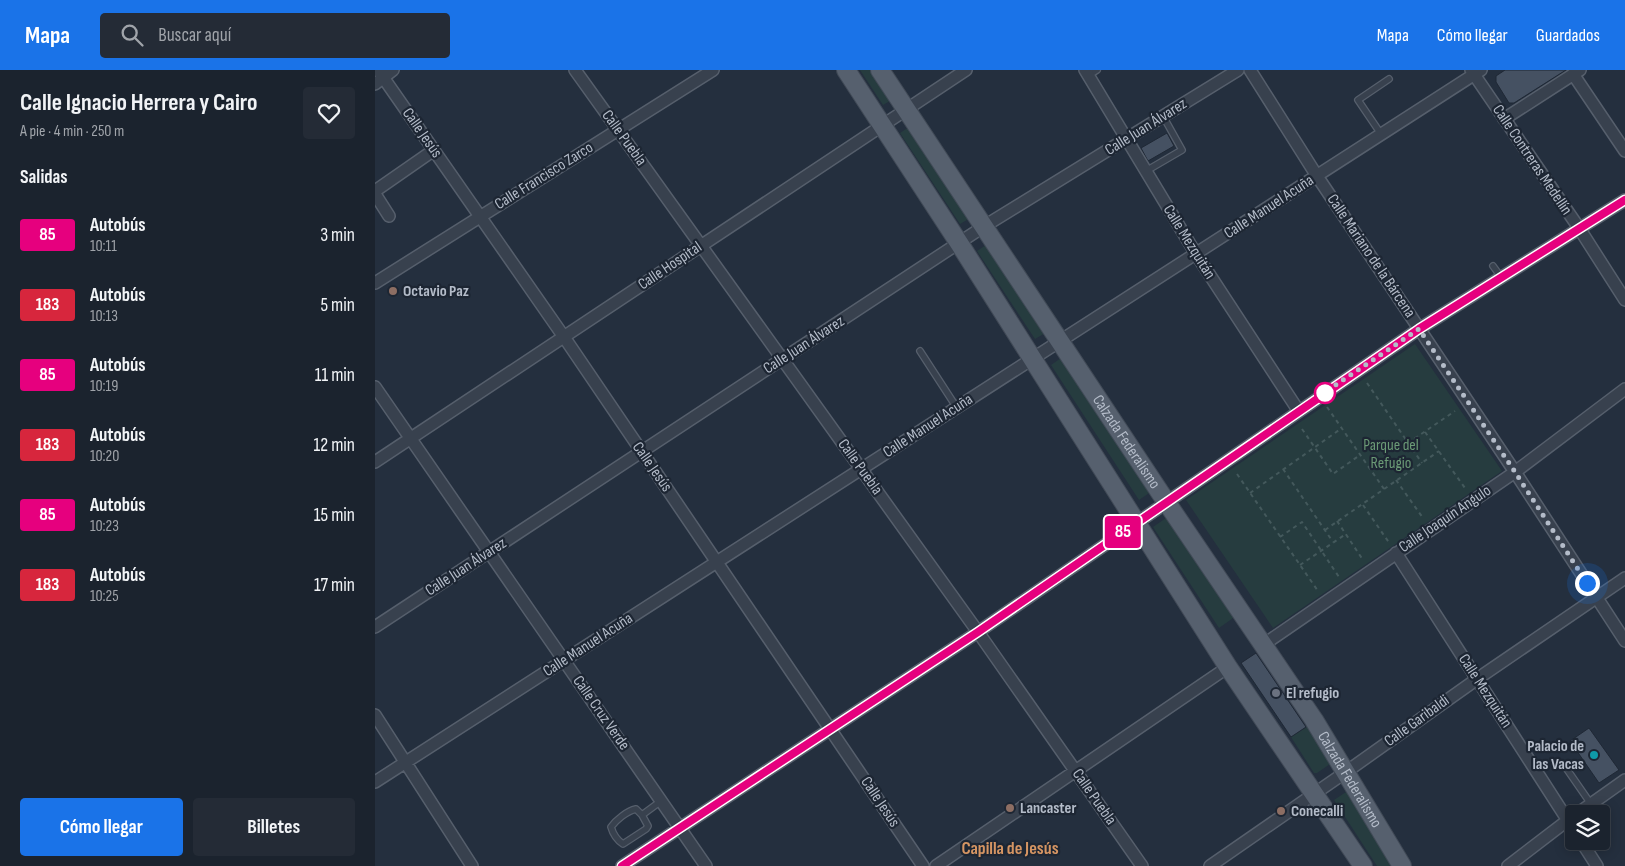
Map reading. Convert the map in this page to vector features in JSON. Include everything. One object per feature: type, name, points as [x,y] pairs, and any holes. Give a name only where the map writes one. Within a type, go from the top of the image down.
[{"type":"main road","points":[[846,70],[959,244],[1228,668],[1363,866]]},
{"type":"main road","name":"Calzada Federalismo","points":[[880,70],[1167,503],[1314,720],[1401,866]]},
{"type":"street","points":[[379,77],[393,70]]},
{"type":"street","name":"Calle Puebla","points":[[575,70],[978,632],[1142,866]]},
{"type":"street","name":"Calle Francisco Zarco","points":[[375,283],[713,70]]},
{"type":"street","name":"Calle Hospital","points":[[375,462],[966,70]]},
{"type":"street","name":"Calle Juan Álvarez","points":[[375,627],[983,227],[1238,70]]},
{"type":"street","name":"Calle Mariano de la Bárcena","points":[[1250,70],[1317,176],[1515,472],[1625,641]]},
{"type":"street","name":"Calle Mezquitán","points":[[1090,72],[1127,139],[1196,254],[1298,410]]},
{"type":"street","name":"Calle Manuel Acuña","points":[[375,782],[1060,342],[1475,72]]},
{"type":"street","name":"Calle Contreras Medellín","points":[[1475,72],[1504,119],[1579,228],[1625,300]]},
{"type":"street","points":[[1504,119],[1576,72],[1625,151]]},
{"type":"street","name":"Calle Jesús","points":[[379,77],[434,150],[564,337],[923,866]]},
{"type":"street","points":[[389,216],[375,192],[434,150]]},
{"type":"street","points":[[622,866],[978,632],[1167,503],[1298,410],[1419,329],[1625,200]]},
{"type":"street","name":"Calle Cruz Verde","points":[[375,387],[706,866]]},
{"type":"street","name":"Calle Joaquín Angulo","points":[[1263,645],[1395,552],[1515,472],[1625,389]]},
{"type":"street","name":"Calle Mezquitán","points":[[1395,552],[1477,679],[1565,808]]},
{"type":"street","name":"Calle Garibaldi","points":[[1210,866],[1625,578]]},
{"type":"street","points":[[935,866],[1228,668]]},
{"type":"street","points":[[375,715],[472,866]]},
{"type":"street","points":[[1591,804],[1625,780]]},
{"type":"street","points":[[1508,866],[1565,826]]},
{"type":"street","points":[[1587,850],[1597,866]]},
{"type":"lane","points":[[1381,134],[1358,100],[1389,79]]},
{"type":"lane","points":[[1146,171],[1182,150],[1163,116]]},
{"type":"lane","points":[[1493,266],[1501,277]]},
{"type":"lane","points":[[920,351],[957,408]]},
{"type":"lane","points":[[1564,765],[1591,804]]},
{"type":"lane","points":[[642,815],[661,801]]},
{"type":"lane","points":[[636,809],[642,815],[648,822],[646,829],[623,844],[620,842],[611,827],[614,823],[631,810],[636,809]]},
{"type":"path","points":[[1367,383],[1422,463]]},
{"type":"path","points":[[1319,396],[1384,489]]},
{"type":"path","points":[[1409,443],[1455,411]]},
{"type":"path","points":[[1250,493],[1341,428]]},
{"type":"path","points":[[1302,429],[1333,474],[1360,455]]},
{"type":"path","points":[[1425,432],[1465,488]]},
{"type":"path","points":[[1325,530],[1439,451]]},
{"type":"path","points":[[1283,469],[1333,542]]},
{"type":"path","points":[[1237,474],[1318,591]]},
{"type":"path","points":[[1396,480],[1423,518]]},
{"type":"path","points":[[1362,504],[1395,552]]},
{"type":"path","points":[[1337,521],[1363,560]]},
{"type":"path","points":[[1280,537],[1301,522],[1339,576]]},
{"type":"path","points":[[1300,565],[1346,534]]},
{"type":"green space","points":[[860,70],[876,70],[895,98],[883,105]]},
{"type":"green space","points":[[912,125],[972,217],[960,224],[900,133]]},
{"type":"green space","points":[[989,243],[1047,332],[1035,339],[977,251]]},
{"type":"green space","name":"Parque del Refugio","points":[[1415,344],[1502,471],[1273,628],[1186,500]]},
{"type":"green space","points":[[1064,356],[1152,491],[1139,500],[1051,365]]},
{"type":"green space","points":[[1169,516],[1236,616],[1219,628],[1153,527]]},
{"type":"green space","points":[[1311,724],[1333,762],[1317,773],[1314,773],[1291,737]]},
{"type":"green space","points":[[1352,788],[1397,866],[1377,866],[1334,800]]},
{"type":"building","points":[[1505,70],[1566,70],[1514,103],[1509,103],[1496,82],[1496,76]]},
{"type":"building","points":[[1167,133],[1174,146],[1148,161],[1141,148]]},
{"type":"building","name":"El refugio","points":[[1256,653],[1306,727],[1291,737],[1241,663]]},
{"type":"building","name":"Palacio de las Vacas","points":[[1589,728],[1619,770],[1599,783],[1570,741]]},
{"type":"bus line","name":"85","points":[[622,866],[978,632],[1174,498],[1298,410],[1419,329],[1625,200]]},
{"type":"place","name":"Octavio Paz","points":[[393,291]]},
{"type":"place","name":"El refugio","points":[[1276,693]]},
{"type":"place","name":"Palacio de las Vacas","points":[[1594,755]]},
{"type":"place","name":"Lancaster","points":[[1010,808]]},
{"type":"place","name":"Conecalli","points":[[1281,811]]},
{"type":"district","name":"Capilla de Jesús","points":[[1010,848]]},
{"type":"route","points":[[1325,393],[1319,396],[1419,329],[1587,583]]}]
